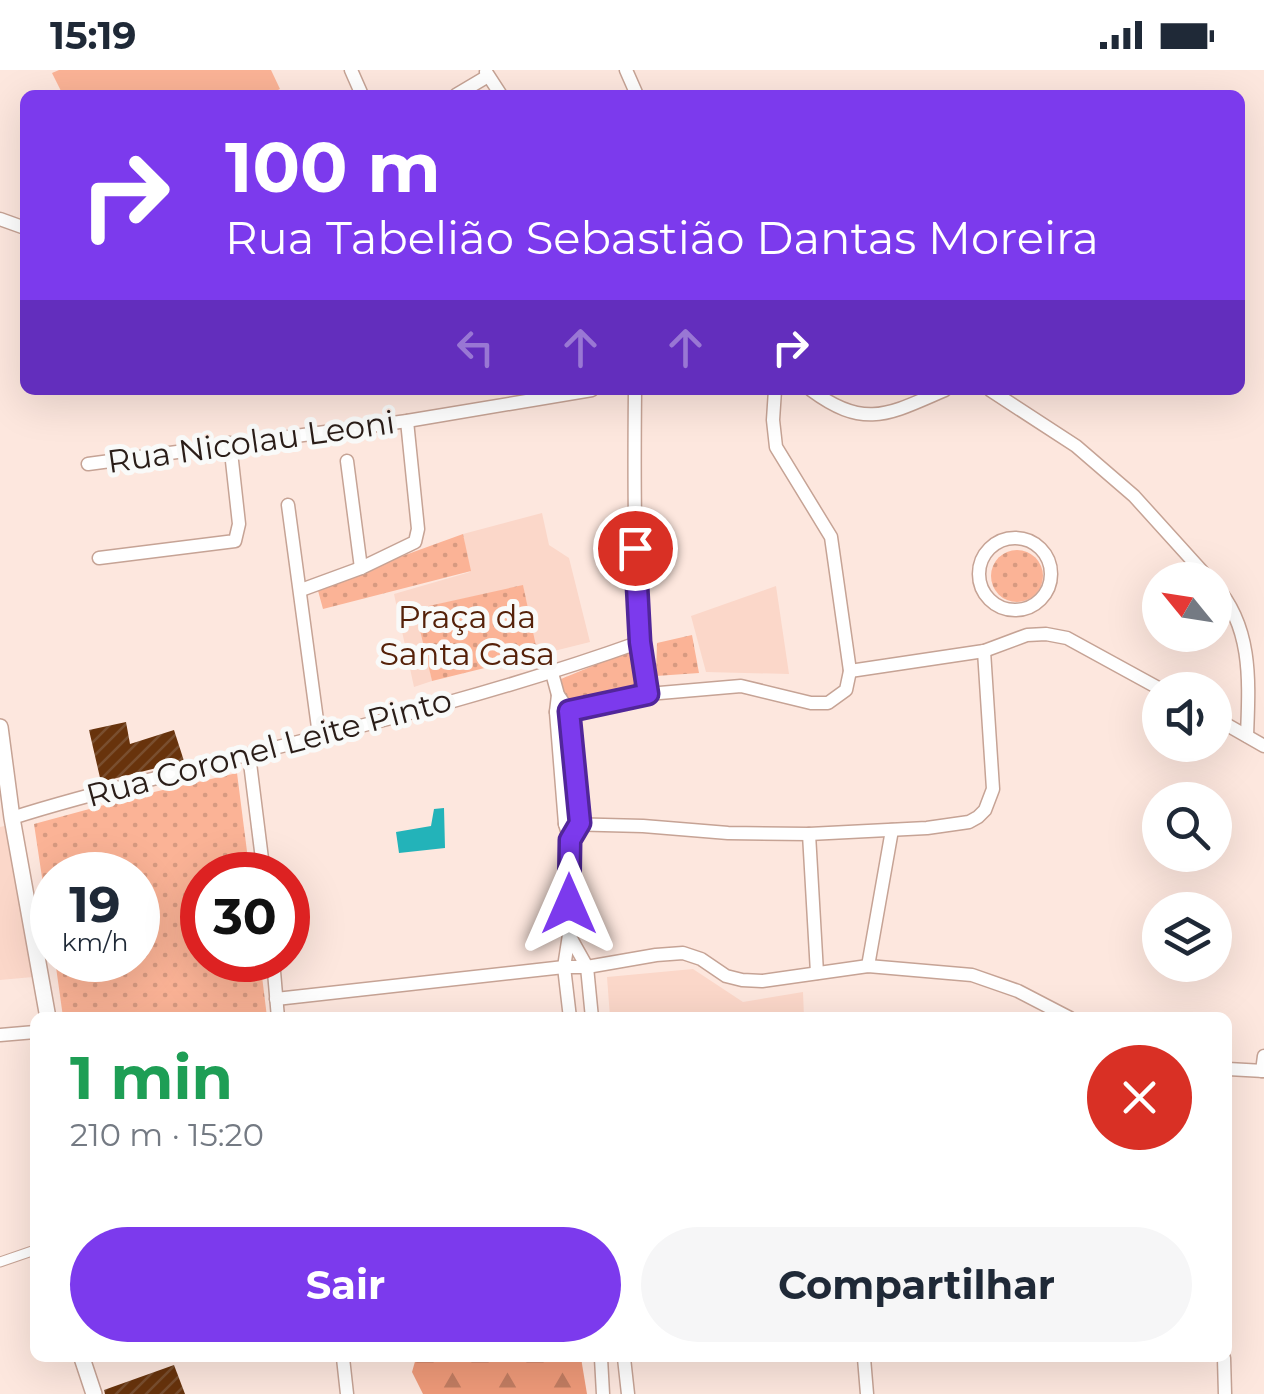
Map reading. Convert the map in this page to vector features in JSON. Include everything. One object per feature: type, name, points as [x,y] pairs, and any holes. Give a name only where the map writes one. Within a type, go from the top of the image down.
[{"type":"street","points":[[463,90],[487,73]]},
{"type":"street","name":"Rua Nicolau Leoni","points":[[88,464],[406,421],[562,395]]},
{"type":"street","points":[[636,395],[634,516],[640,642],[648,694]]},
{"type":"street","points":[[563,712],[648,694],[741,686],[811,703],[828,703],[846,690],[850,671],[831,536],[776,448],[775,395]]},
{"type":"street","points":[[818,395],[836,408],[881,415],[932,395]]},
{"type":"street","points":[[998,395],[1076,446],[1134,496],[1195,562]]},
{"type":"street","points":[[300,590],[416,542],[406,421]]},
{"type":"street","points":[[99,558],[235,540],[239,524],[230,442]]},
{"type":"street","points":[[347,461],[361,568]]},
{"type":"street","points":[[288,505],[319,735]]},
{"type":"street","points":[[1006,540],[1029,542],[1047,558],[1050,581],[1038,601],[1028,608],[1005,609],[994,604],[981,586],[979,574],[986,552],[1006,540]]},
{"type":"street","points":[[1026,635],[1028,608]]},
{"type":"street","points":[[1232,609],[1243,632],[1249,678],[1248,736]]},
{"type":"street","points":[[850,671],[984,651],[1026,635],[1066,638],[1142,679]]},
{"type":"street","name":"Rua Coronel Leite Pinto","points":[[6,819],[91,793],[552,673],[640,642]]},
{"type":"street","points":[[564,824],[809,834],[969,822],[986,810],[993,789],[984,651]]},
{"type":"street","points":[[552,673],[563,712],[580,823],[570,840]]},
{"type":"street","points":[[563,712],[564,824],[570,840],[569,935],[564,967],[569,1012]]},
{"type":"street","points":[[0,726],[6,819],[47,1012]]},
{"type":"street","points":[[1232,727],[1264,746]]},
{"type":"street","points":[[248,755],[261,852]]},
{"type":"street","points":[[868,966],[892,830]]},
{"type":"street","points":[[809,834],[817,972]]},
{"type":"street","points":[[569,935],[587,968],[591,1012]]},
{"type":"street","points":[[276,999],[564,967],[587,968],[656,954],[682,953],[702,959],[726,976],[762,982],[868,966],[972,975],[1018,990],[1059,1012]]},
{"type":"street","points":[[275,982],[277,1012]]},
{"type":"street","points":[[0,1036],[30,1033]]},
{"type":"street","points":[[1232,1070],[1263,1072],[1264,1056]]},
{"type":"street","points":[[0,1262],[30,1252]]},
{"type":"street","points":[[83,1362],[94,1394]]},
{"type":"street","points":[[343,1362],[347,1394]]},
{"type":"street","points":[[601,1362],[603,1394]]},
{"type":"street","points":[[624,1362],[628,1394]]},
{"type":"street","points":[[864,1362],[868,1394]]},
{"type":"street","points":[[1224,1362],[1225,1394]]},
{"type":"shaded area","points":[[542,513],[549,545],[569,558],[590,642],[538,655],[523,586],[416,609],[432,681],[414,687],[394,594],[470,572],[463,534]]},
{"type":"shaded area","points":[[776,586],[789,674],[706,672],[691,616]]},
{"type":"shaded area","points":[[9,825],[30,977],[0,980],[0,827]]},
{"type":"shaded area","points":[[693,969],[743,1002],[803,992],[804,1012],[610,1012],[607,977]]},
{"type":"green space","points":[[271,70],[280,89],[60,90],[52,73]]},
{"type":"green space","points":[[463,534],[471,571],[323,609],[317,587]]},
{"type":"green space","points":[[1017,550],[1035,558],[1043,576],[1035,594],[1017,602],[999,594],[991,576],[999,558]]},
{"type":"green space","name":"Praça da Santa Casa","points":[[523,585],[538,655],[432,681],[415,609]]},
{"type":"green space","points":[[692,635],[699,673],[656,676],[657,643]]},
{"type":"green space","points":[[636,648],[635,685],[565,703],[561,679]]},
{"type":"green space","points":[[237,773],[247,852],[180,852],[180,982],[263,982],[266,1012],[62,1012],[58,982],[160,982],[160,852],[38,852],[34,824]]},
{"type":"green space","points":[[415,1362],[582,1362],[587,1394],[423,1394],[412,1372]]},
{"type":"water","points":[[444,808],[445,848],[399,853],[396,832],[431,826],[434,809]]},
{"type":"building","points":[[126,722],[130,744],[174,730],[184,761],[101,782],[89,730]]},
{"type":"building","points":[[174,1365],[185,1394],[105,1394],[104,1390]]},
{"type":"route","points":[[569,904],[570,840],[580,823],[569,711],[648,694],[640,642],[635,548]]}]
